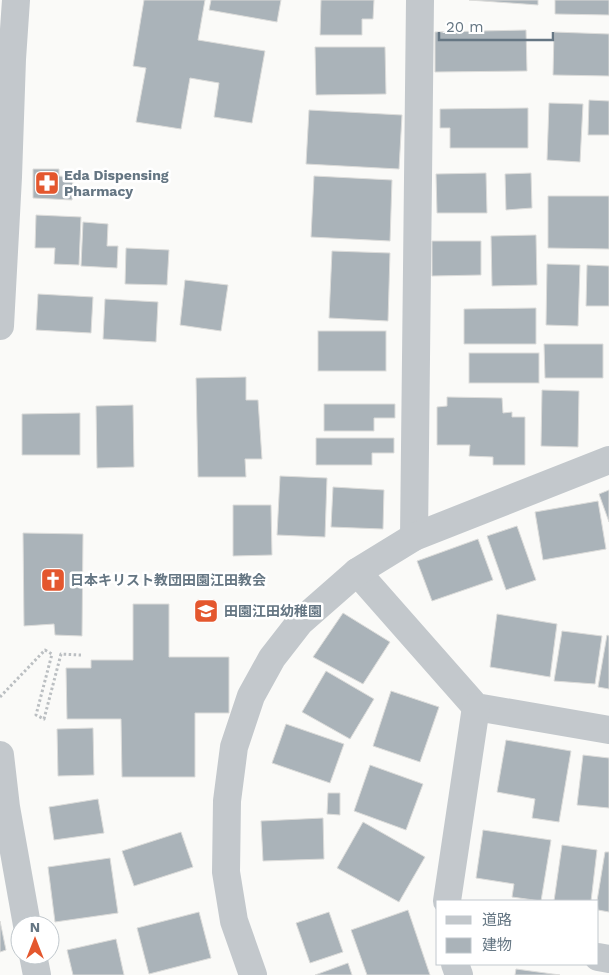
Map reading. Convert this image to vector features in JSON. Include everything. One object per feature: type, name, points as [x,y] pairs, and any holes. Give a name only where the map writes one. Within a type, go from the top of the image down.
[{"type":"street","points":[[0,326],[16,0]]},
{"type":"street","points":[[414,537],[420,0]]},
{"type":"street","points":[[254,975],[234,921],[226,872],[226,801],[234,747],[251,696],[272,658],[300,622],[357,572],[414,537],[609,460]]},
{"type":"street","points":[[357,572],[476,706],[609,730]]},
{"type":"street","points":[[447,900],[476,706]]},
{"type":"street","points":[[0,755],[6,807],[25,915]]},
{"type":"path","points":[[0,697],[46,650],[52,654],[36,715],[44,718],[62,654],[81,655]]},
{"type":"building","points":[[144,0],[205,0],[198,40],[265,51],[252,123],[214,117],[219,83],[190,78],[181,129],[136,122],[146,68],[133,66]]},
{"type":"building","points":[[211,0],[281,0],[277,22],[209,10]]},
{"type":"building","points":[[321,0],[374,0],[373,19],[362,19],[362,35],[320,35]]},
{"type":"building","points":[[469,0],[538,0],[538,5]]},
{"type":"building","points":[[555,0],[609,0],[609,15],[555,14]]},
{"type":"building","points":[[526,30],[527,71],[435,72],[435,32]]},
{"type":"building","points":[[554,32],[609,34],[609,76],[553,75]]},
{"type":"building","points":[[315,47],[385,47],[386,94],[316,95]]},
{"type":"building","points":[[589,100],[609,101],[609,135],[588,135]]},
{"type":"building","points":[[549,103],[583,104],[580,162],[547,160]]},
{"type":"building","points":[[528,108],[528,148],[450,148],[450,128],[440,128],[440,109]]},
{"type":"building","points":[[309,110],[402,115],[399,169],[306,164]]},
{"type":"building","points":[[33,169],[59,169],[59,176],[73,177],[72,200],[33,198]]},
{"type":"building","points":[[486,173],[487,213],[437,213],[436,174]]},
{"type":"building","points":[[531,173],[532,208],[506,210],[505,174]]},
{"type":"building","points":[[314,176],[392,180],[390,241],[311,237]]},
{"type":"building","points":[[548,196],[609,196],[609,249],[548,248]]},
{"type":"building","points":[[36,215],[81,217],[79,265],[54,264],[55,248],[35,248]]},
{"type":"building","points":[[83,222],[108,224],[107,246],[118,246],[117,268],[81,266]]},
{"type":"building","points":[[536,235],[537,285],[492,286],[491,236]]},
{"type":"building","points":[[432,241],[481,241],[481,275],[432,276]]},
{"type":"building","points":[[126,248],[169,250],[167,285],[125,284]]},
{"type":"building","points":[[332,251],[390,253],[388,321],[329,318]]},
{"type":"building","points":[[547,264],[580,265],[578,326],[546,325]]},
{"type":"building","points":[[587,265],[609,266],[609,306],[586,306]]},
{"type":"building","points":[[185,280],[228,285],[221,331],[180,325]]},
{"type":"building","points":[[38,294],[93,297],[91,333],[36,330]]},
{"type":"building","points":[[105,299],[158,302],[156,342],[103,339]]},
{"type":"building","points":[[536,308],[536,344],[464,344],[464,309]]},
{"type":"building","points":[[318,331],[386,331],[386,371],[318,371]]},
{"type":"building","points":[[544,344],[603,344],[603,378],[545,378]]},
{"type":"building","points":[[469,353],[539,353],[539,383],[469,383]]},
{"type":"building","points":[[246,377],[246,400],[258,400],[262,459],[245,459],[246,477],[198,477],[196,378]]},
{"type":"building","points":[[542,390],[579,391],[578,447],[541,446]]},
{"type":"building","points":[[447,397],[502,398],[503,413],[512,412],[512,417],[525,417],[525,465],[493,465],[493,457],[469,456],[470,445],[437,445],[437,407],[447,406]]},
{"type":"building","points":[[324,404],[395,404],[395,418],[374,418],[374,431],[324,431]]},
{"type":"building","points":[[133,405],[134,467],[97,468],[96,406]]},
{"type":"building","points":[[80,413],[80,455],[22,455],[22,414]]},
{"type":"building","points":[[316,438],[394,438],[394,453],[372,453],[372,465],[316,465]]},
{"type":"building","points":[[280,476],[327,478],[325,537],[277,535]]},
{"type":"building","points":[[333,487],[384,490],[383,529],[331,527]]},
{"type":"building","points":[[609,490],[609,522],[599,494]]},
{"type":"building","points":[[598,501],[606,549],[543,560],[535,512]]},
{"type":"building","points":[[233,505],[271,505],[272,555],[233,556]]},
{"type":"building","points":[[517,526],[536,580],[506,590],[487,536]]},
{"type":"building","points":[[23,533],[83,534],[82,636],[55,635],[54,624],[24,626]]},
{"type":"building","points":[[478,539],[493,580],[432,601],[417,561]]},
{"type":"building","points":[[133,604],[169,604],[169,657],[229,657],[229,713],[195,713],[195,777],[122,777],[121,719],[67,719],[66,668],[91,668],[91,660],[133,660]]},
{"type":"building","points":[[343,613],[390,642],[363,684],[313,657]]},
{"type":"building","points":[[497,614],[557,624],[550,677],[490,667]]},
{"type":"building","points":[[562,631],[602,636],[595,684],[554,681]]},
{"type":"building","points":[[607,635],[609,636],[609,689],[598,687]]},
{"type":"building","points":[[326,671],[374,699],[350,739],[302,712]]},
{"type":"building","points":[[391,691],[439,707],[420,762],[373,746]]},
{"type":"building","points":[[286,724],[344,744],[330,783],[272,763]]},
{"type":"building","points":[[93,728],[94,775],[58,776],[57,729]]},
{"type":"building","points":[[506,740],[571,751],[559,822],[532,818],[535,799],[497,792]]},
{"type":"building","points":[[583,755],[609,758],[609,808],[577,805]]},
{"type":"building","points":[[370,765],[423,784],[406,830],[354,811]]},
{"type":"building","points":[[328,793],[340,793],[340,815],[327,814]]},
{"type":"building","points":[[98,799],[104,833],[54,840],[49,807]]},
{"type":"building","points":[[323,818],[324,859],[263,861],[261,821]]},
{"type":"building","points":[[363,822],[425,857],[399,902],[337,868]]},
{"type":"building","points":[[483,830],[551,840],[541,900],[512,897],[514,884],[476,878]]},
{"type":"building","points":[[181,832],[193,867],[134,886],[122,851]]},
{"type":"building","points":[[562,845],[597,850],[591,900],[554,900]]},
{"type":"building","points":[[605,852],[609,852],[609,912],[599,910],[599,900],[597,900]]},
{"type":"building","points":[[110,858],[118,913],[60,921],[60,915],[54,915],[48,867]]},
{"type":"building","points":[[408,910],[430,975],[367,975],[351,930]]},
{"type":"building","points":[[199,912],[211,958],[149,974],[137,928]]},
{"type":"building","points":[[329,912],[343,952],[310,963],[296,923]]},
{"type":"building","points":[[0,921],[6,950],[0,952]]},
{"type":"building","points":[[116,939],[124,975],[73,975],[67,950]]},
{"type":"building","points":[[348,963],[352,975],[315,975]]},
{"type":"building","points":[[516,969],[560,975],[515,975]]},
{"type":"place","name":"Eda Dispensing Pharmacy","points":[[47,183]]},
{"type":"place","name":"日本キリスト教団田園江田教会","points":[[53,580]]},
{"type":"place","name":"田園江田幼稚園","points":[[206,611]]}]
